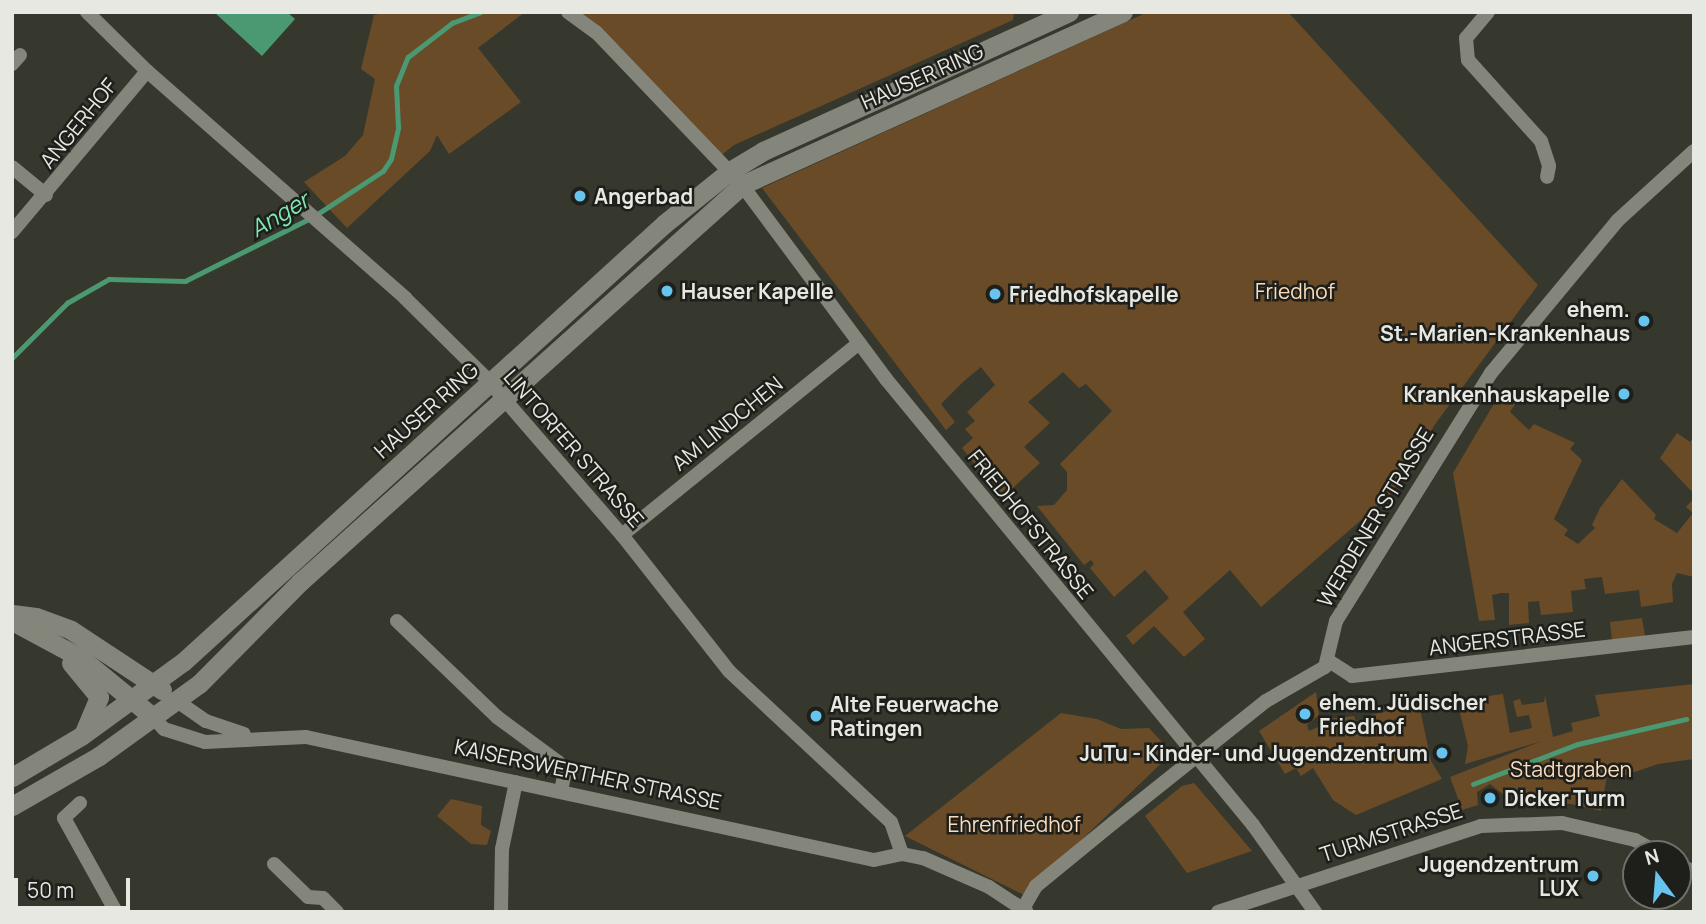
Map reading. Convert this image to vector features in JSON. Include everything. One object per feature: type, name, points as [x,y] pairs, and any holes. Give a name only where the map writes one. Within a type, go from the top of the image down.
[{"type":"main road","name":"HAUSER RING","points":[[736,178],[763,151],[1069,12]]},
{"type":"main road","name":"HAUSER RING","points":[[177,701],[664,224],[736,178],[1123,12]]},
{"type":"main road","name":"HAUSER RING","points":[[153,684],[183,662],[497,390]]},
{"type":"main road","points":[[12,614],[36,617],[71,630],[177,701],[12,806]]},
{"type":"main road","points":[[12,621],[81,658],[154,718]]},
{"type":"main road","points":[[53,645],[97,689],[100,703],[81,736]]},
{"type":"main road","points":[[12,777],[81,736],[153,684]]},
{"type":"street","name":"LINTORFER STRASSE","points":[[87,12],[147,71],[323,224],[497,390],[622,535],[730,673],[891,822],[902,854]]},
{"type":"street","name":"FRIEDHOFSTRASSE","points":[[568,12],[596,32],[736,178],[859,343],[1253,825],[1293,886],[1315,912]]},
{"type":"street","points":[[1488,12],[1466,38],[1468,60],[1541,141],[1549,166],[1547,177]]},
{"type":"street","name":"ANGERHOF","points":[[12,232],[46,195],[147,71]]},
{"type":"street","name":"WERDENER STRASSE","points":[[1329,661],[1336,621],[1491,373],[1558,288],[1694,151]]},
{"type":"street","points":[[12,167],[46,195]]},
{"type":"street","name":"AM LINDCHEN","points":[[622,535],[859,343]]},
{"type":"street","points":[[397,621],[497,718],[558,762],[564,776],[561,792]]},
{"type":"street","name":"ANGERSTRASSE","points":[[1329,661],[1352,676],[1689,637]]},
{"type":"street","points":[[902,854],[941,863],[1023,911],[1037,886],[1266,701],[1314,677],[1329,661]]},
{"type":"street","name":"KAISERSWERTHER STRASSE","points":[[177,701],[225,730],[263,738]]},
{"type":"street","name":"KAISERSWERTHER STRASSE","points":[[154,718],[164,729],[205,742],[306,737],[874,860],[902,854]]},
{"type":"street","points":[[501,912],[502,849],[516,782]]},
{"type":"street","points":[[80,803],[64,818],[116,912]]},
{"type":"street","name":"TURMSTRASSE","points":[[1218,912],[1440,836],[1508,822],[1589,828],[1634,840]]},
{"type":"street","points":[[274,864],[308,897],[323,898],[337,912]]},
{"type":"green space","points":[[391,12],[525,12],[478,48],[521,102],[449,154],[437,135],[430,151],[347,228],[304,182],[345,156],[363,135],[375,79],[361,69],[374,15]]},
{"type":"green space","points":[[568,12],[1014,12],[1013,20],[734,145],[718,158]]},
{"type":"green space","name":"Friedhof","points":[[1148,12],[1288,12],[1538,285],[1436,423],[1390,495],[1261,607],[1230,570],[1183,612],[1205,639],[1184,657],[1154,626],[1133,645],[1126,636],[1169,598],[1145,570],[1114,597],[1090,568],[1094,564],[1091,560],[1084,565],[1037,506],[1054,505],[1067,490],[1067,472],[1060,464],[1112,411],[1086,384],[1079,388],[1063,372],[1028,402],[1050,423],[1024,447],[1040,463],[1002,498],[962,448],[973,438],[965,429],[975,421],[967,412],[995,385],[981,367],[964,381],[941,404],[955,422],[946,430],[762,188]]},
{"type":"green space","points":[[1502,390],[1517,401],[1510,412],[1529,430],[1534,424],[1575,443],[1570,449],[1582,460],[1554,519],[1568,530],[1564,535],[1578,544],[1595,528],[1592,525],[1600,508],[1622,479],[1656,515],[1654,519],[1677,533],[1693,513],[1686,507],[1694,498],[1694,577],[1677,573],[1672,584],[1673,602],[1641,607],[1639,590],[1605,594],[1602,577],[1584,579],[1586,589],[1571,591],[1573,612],[1541,615],[1539,601],[1528,602],[1529,623],[1509,625],[1509,593],[1501,593],[1492,595],[1495,620],[1479,621],[1453,473]]},
{"type":"green space","points":[[1677,433],[1690,442],[1694,437],[1694,494],[1660,458]]},
{"type":"green space","points":[[1642,618],[1645,636],[1612,640],[1610,622]]},
{"type":"green space","name":"Stadtgraben","points":[[1694,684],[1694,759],[1658,764],[1620,777],[1607,775],[1601,811],[1571,804],[1529,802],[1525,789],[1504,795],[1490,784],[1477,792],[1478,805],[1462,810],[1450,777],[1542,741],[1465,764],[1468,746],[1459,709],[1473,705],[1473,698],[1503,694],[1510,733],[1532,728],[1529,715],[1517,717],[1513,701],[1520,699],[1522,705],[1544,702],[1545,695],[1553,737],[1573,731],[1571,723],[1600,716],[1595,695]]},
{"type":"green space","points":[[1316,692],[1319,715],[1307,725],[1309,731],[1320,726],[1320,720],[1354,716],[1359,730],[1370,728],[1370,715],[1419,704],[1431,761],[1442,779],[1356,815],[1333,800],[1313,768],[1301,776],[1296,768],[1285,774],[1259,731]]},
{"type":"green space","name":"Ehrenfriedhof","points":[[1061,713],[1097,719],[1121,729],[1149,728],[1172,753],[1024,895],[905,836]]},
{"type":"green space","points":[[1194,783],[1252,851],[1187,873],[1145,816],[1182,786]]},
{"type":"green space","points":[[451,799],[482,806],[481,825],[491,831],[487,845],[471,844],[437,816]]},
{"type":"shaded area","points":[[214,12],[287,12],[295,19],[262,56]]},
{"type":"waterway","name":"Anger","points":[[316,215],[383,171],[391,159],[398,128],[396,86],[408,57],[452,23],[480,12]]},
{"type":"waterway","name":"Anger","points":[[12,358],[67,303],[109,279],[185,281],[309,219]]},
{"type":"waterway","points":[[1473,784],[1578,744],[1686,719]]},
{"type":"place","name":"Angerbad","points":[[580,196]]},
{"type":"place","name":"Hauser Kapelle","points":[[667,291]]},
{"type":"place","name":"Friedhofskapelle","points":[[995,294]]},
{"type":"place","name":"ehem. St.-Marien-Krankenhaus","points":[[1644,321]]},
{"type":"place","name":"Krankenhauskapelle","points":[[1624,394]]},
{"type":"place","name":"ehem. Jüdischer Friedhof","points":[[1305,714]]},
{"type":"place","name":"Alte Feuerwache Ratingen","points":[[816,716]]},
{"type":"place","name":"JuTu - Kinder- und Jugendzentrum","points":[[1442,753]]},
{"type":"place","name":"Dicker Turm","points":[[1490,798]]},
{"type":"place","name":"Jugendzentrum LUX","points":[[1593,876]]}]
